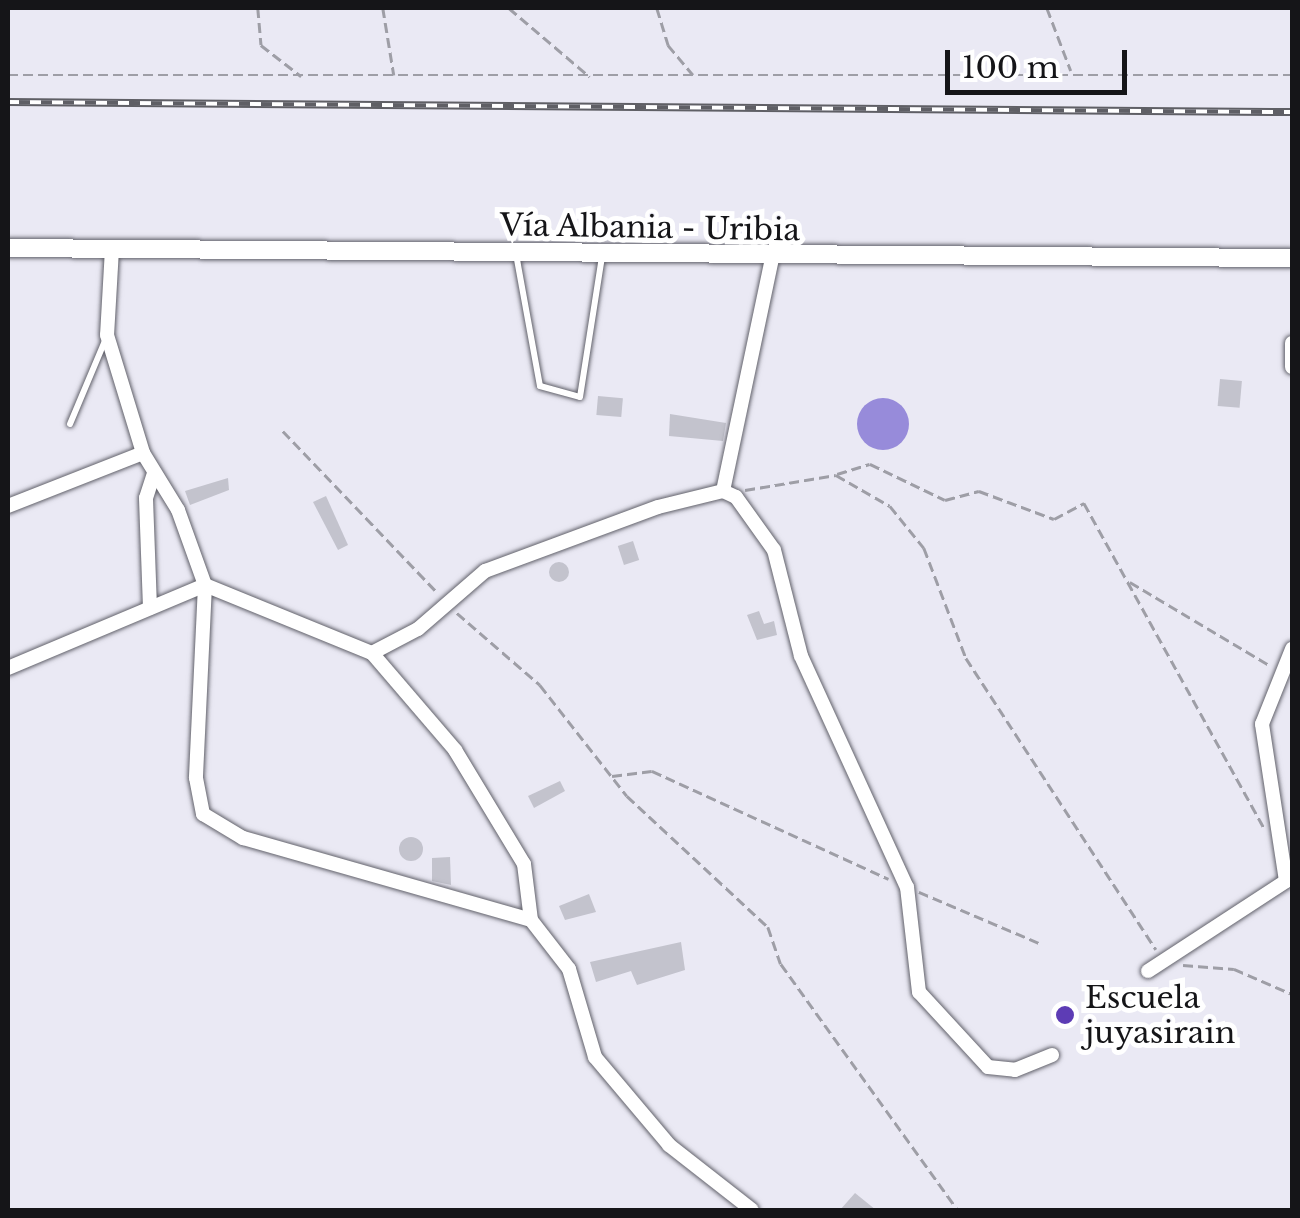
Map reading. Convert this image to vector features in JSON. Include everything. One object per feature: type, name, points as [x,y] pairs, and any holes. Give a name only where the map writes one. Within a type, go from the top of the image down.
[{"type":"main road","name":"Vía Albania - Uribia","points":[[8,248],[772,258],[1292,258]]},
{"type":"street","points":[[112,249],[107,334],[143,453],[205,586],[202,814],[243,838],[530,920]]},
{"type":"street","points":[[772,258],[729,494],[774,550],[801,656],[908,887],[915,984],[959,1043],[996,1071],[1052,1055]]},
{"type":"street","points":[[1292,343],[1292,368]]},
{"type":"street","points":[[8,506],[143,453]]},
{"type":"street","points":[[150,608],[146,498],[154,473]]},
{"type":"street","points":[[372,653],[485,572],[598,526],[729,494]]},
{"type":"street","points":[[8,668],[205,586],[372,653],[455,750],[524,864],[530,920],[569,970],[595,1057],[669,1144],[752,1210]]},
{"type":"street","points":[[1148,971],[1281,888],[1288,872],[1277,839],[1262,724],[1286,673],[1292,649]]},
{"type":"lane","points":[[516,253],[540,386],[580,397],[602,256]]},
{"type":"lane","points":[[70,424],[107,334]]},
{"type":"path","points":[[258,8],[261,45],[302,76]]},
{"type":"path","points":[[383,8],[394,77]]},
{"type":"path","points":[[509,8],[592,78]]},
{"type":"path","points":[[656,8],[668,45],[694,76]]},
{"type":"path","points":[[1047,8],[1070,71]]},
{"type":"path","points":[[8,75],[592,78],[1070,71],[1292,75]]},
{"type":"path","points":[[283,431],[446,601],[540,685],[610,776],[768,927],[781,964],[958,1210]]},
{"type":"path","points":[[729,494],[836,475],[870,464],[946,500],[978,491],[1054,519],[1084,504],[1178,661],[1252,820],[1277,839]]},
{"type":"path","points":[[836,475],[890,506],[924,548],[966,658],[1038,776],[1085,828],[1122,910],[1164,959],[1234,969],[1292,994]]},
{"type":"path","points":[[1129,581],[1286,673]]},
{"type":"path","points":[[610,776],[652,771],[1038,943]]},
{"type":"shaded area","points":[[883,398],[902,405],[909,424],[902,443],[883,450],[864,443],[857,424],[864,405]]},
{"type":"building","points":[[1220,379],[1242,381],[1240,408],[1218,406]]},
{"type":"building","points":[[598,396],[623,398],[621,417],[596,415]]},
{"type":"building","points":[[670,414],[726,423],[723,441],[669,436]]},
{"type":"building","points":[[228,478],[229,490],[190,505],[185,491]]},
{"type":"building","points":[[326,496],[348,545],[338,550],[313,502]]},
{"type":"building","points":[[633,541],[639,560],[624,565],[618,546]]},
{"type":"building","points":[[559,562],[569,572],[559,582],[549,572]]},
{"type":"building","points":[[759,611],[764,624],[774,621],[777,635],[757,640],[747,615]]},
{"type":"building","points":[[560,781],[565,791],[534,808],[528,796]]},
{"type":"building","points":[[411,837],[420,840],[420,858],[411,861],[402,858],[399,849],[402,840]]},
{"type":"building","points":[[450,857],[451,885],[432,881],[432,858]]},
{"type":"building","points":[[589,894],[596,912],[565,920],[559,906]]},
{"type":"building","points":[[681,942],[685,970],[637,985],[631,971],[596,982],[590,962]]},
{"type":"building","points":[[855,1193],[876,1210],[840,1210]]},
{"type":"railway","points":[[8,102],[1292,112]]},
{"type":"place","name":"Escuela juyasirain","points":[[1065,1015]]}]
